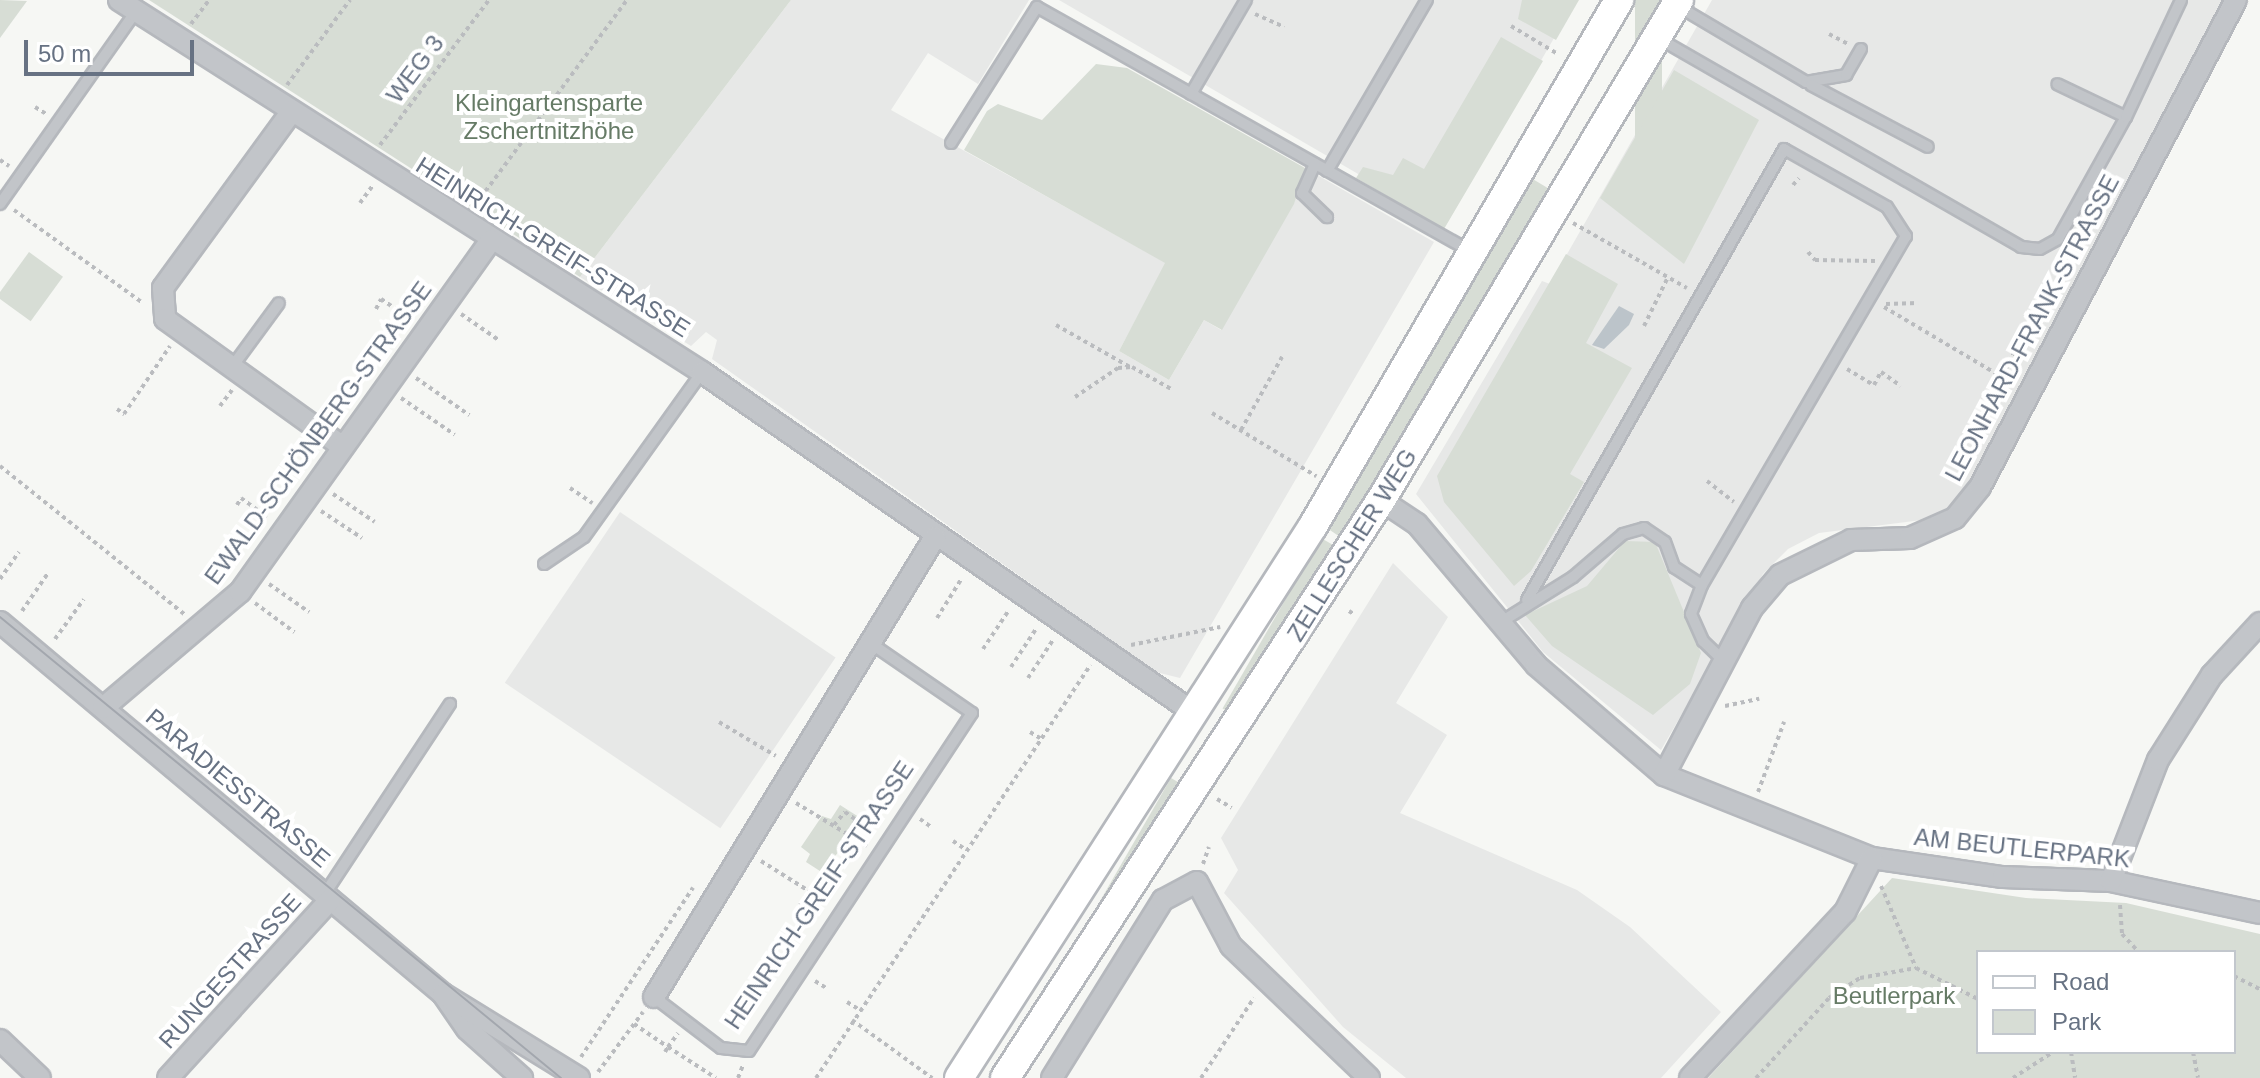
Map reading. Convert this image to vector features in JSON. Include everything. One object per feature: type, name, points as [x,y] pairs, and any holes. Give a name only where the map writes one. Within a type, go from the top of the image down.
[{"type":"main road","name":"ZELLESCHER WEG","points":[[959,1078],[1196,714],[1335,488],[1619,0]]},
{"type":"main road","name":"ZELLESCHER WEG","points":[[1005,1078],[1381,500],[1677,2]]},
{"type":"street","name":"LEONHARD-FRANK-STRASSE","points":[[1664,775],[1752,608],[1810,554],[1851,540],[1910,538],[1955,518],[1980,487],[2236,0]]},
{"type":"street","name":"HEINRICH-GREIF-STRASSE","points":[[127,5],[702,372],[972,563],[1196,714]]},
{"type":"street","points":[[284,105],[163,288],[173,325],[343,447]]},
{"type":"street","name":"EWALD-SCHÖNBERG-STRASSE","points":[[103,708],[240,592],[491,240]]},
{"type":"street","name":"AM BEUTLERPARK","points":[[1381,500],[1417,524],[1536,665],[1664,775],[1872,858],[2003,877],[2117,882],[2260,913]]},
{"type":"street","name":"HEINRICH-GREIF-STRASSE","points":[[654,997],[746,851],[775,791],[935,537]]},
{"type":"street","name":"PARADIESSTRASSE","points":[[0,622],[443,994],[575,1076]]},
{"type":"street","points":[[2117,882],[2158,760],[2212,675],[2260,623]]},
{"type":"street","points":[[1690,1078],[1845,912],[1872,858]]},
{"type":"street","points":[[1052,1078],[1163,900],[1197,882],[1209,915],[1265,983],[1369,1078]]},
{"type":"street","name":"RUNGESTRASSE","points":[[168,1078],[327,897]]},
{"type":"street","name":"PARADIESSTRASSE","points":[[443,994],[467,1029],[522,1078]]},
{"type":"street","points":[[2,1046],[40,1078]]},
{"type":"lane","points":[[1327,171],[1427,0]]},
{"type":"lane","points":[[1656,37],[2021,247],[2040,249],[2058,239],[2126,117],[2181,0]]},
{"type":"lane","points":[[1677,2],[1806,82],[1928,147]]},
{"type":"lane","points":[[1191,94],[1244,3]]},
{"type":"lane","name":"HEINRICH-GREIF-STRASSE","points":[[1,203],[127,5]]},
{"type":"lane","points":[[951,143],[1037,7],[1472,252]]},
{"type":"lane","points":[[1806,82],[1846,75],[1861,49]]},
{"type":"lane","points":[[2057,84],[2126,117]]},
{"type":"lane","points":[[1527,600],[1590,499],[1699,294],[1784,149],[1901,219],[1906,236],[1876,302],[1834,362],[1702,585],[1691,614],[1703,641],[1726,655]]},
{"type":"lane","points":[[1315,164],[1302,193],[1327,217]]},
{"type":"lane","points":[[232,367],[279,303]]},
{"type":"lane","points":[[544,564],[584,537],[702,372]]},
{"type":"lane","points":[[1501,622],[1527,600],[1573,577],[1623,534],[1644,528],[1665,542],[1674,567],[1702,585]]},
{"type":"lane","name":"HEINRICH-GREIF-STRASSE","points":[[654,997],[721,1048],[749,1051],[972,713],[869,642]]},
{"type":"lane","points":[[327,897],[450,704]]},
{"type":"path","points":[[179,39],[209,0]]},
{"type":"path","points":[[284,105],[350,0]]},
{"type":"path","name":"WEG 3","points":[[369,160],[489,0]]},
{"type":"path","points":[[464,220],[627,0]]},
{"type":"path","points":[[1244,3],[1284,27]]},
{"type":"path","points":[[1511,26],[1535,39]]},
{"type":"path","points":[[1793,185],[1798,177],[1808,183]]},
{"type":"path","points":[[1,203],[173,325],[124,414],[117,409]]},
{"type":"path","points":[[1554,212],[1699,294]]},
{"type":"path","points":[[1808,252],[1825,261],[1894,260]]},
{"type":"path","points":[[1644,326],[1668,277]]},
{"type":"path","points":[[376,309],[381,299],[427,330]]},
{"type":"path","points":[[1876,302],[1918,303]]},
{"type":"path","points":[[1876,302],[2002,377],[2016,348]]},
{"type":"path","points":[[446,303],[500,341]]},
{"type":"path","points":[[1056,325],[1171,389]]},
{"type":"path","points":[[1241,430],[1282,357]]},
{"type":"path","points":[[1834,362],[1874,385],[1881,372],[1901,386]]},
{"type":"path","points":[[401,367],[469,415]]},
{"type":"path","points":[[1075,397],[1132,367]]},
{"type":"path","points":[[386,387],[455,435]]},
{"type":"path","points":[[1212,413],[1335,488]]},
{"type":"path","points":[[0,466],[201,628]]},
{"type":"path","points":[[1707,481],[1729,500]]},
{"type":"path","points":[[570,488],[604,511]]},
{"type":"path","points":[[312,492],[375,522]]},
{"type":"path","points":[[312,492],[362,538]]},
{"type":"path","points":[[237,505],[241,498],[285,530]]},
{"type":"path","points":[[0,579],[19,552]]},
{"type":"path","points":[[937,618],[972,563]]},
{"type":"path","points":[[22,611],[48,573]]},
{"type":"path","points":[[254,573],[309,612]]},
{"type":"path","points":[[240,592],[294,632]]},
{"type":"path","points":[[983,649],[1019,594]]},
{"type":"path","points":[[55,639],[84,599]]},
{"type":"path","points":[[1349,611],[1355,615]]},
{"type":"path","points":[[1011,667],[1055,619]]},
{"type":"path","points":[[1028,678],[1055,619]]},
{"type":"path","points":[[816,1078],[881,973],[989,812],[1040,738],[1105,653],[1115,647],[1252,622]]},
{"type":"path","points":[[1704,697],[1733,709],[1759,699]]},
{"type":"path","points":[[719,722],[791,766]]},
{"type":"path","points":[[1750,809],[1784,722]]},
{"type":"path","points":[[1030,732],[1040,738]]},
{"type":"path","points":[[1005,770],[1014,776]]},
{"type":"path","points":[[775,791],[879,853]]},
{"type":"path","points":[[981,807],[989,812]]},
{"type":"path","points":[[834,825],[845,812],[856,820],[847,835]]},
{"type":"path","points":[[953,841],[965,849]]},
{"type":"path","points":[[746,851],[841,912]]},
{"type":"path","points":[[949,856],[956,861]]},
{"type":"path","points":[[1872,858],[1916,968]]},
{"type":"path","points":[[575,1076],[701,876]]},
{"type":"path","points":[[2117,882],[2122,934],[2137,950]]},
{"type":"path","points":[[800,905],[809,891]]},
{"type":"path","points":[[923,896],[930,900]]},
{"type":"path","points":[[898,933],[905,937]]},
{"type":"path","points":[[1756,1078],[1829,998],[1860,978],[1916,968],[1976,998]]},
{"type":"path","points":[[874,969],[881,973]]},
{"type":"path","points":[[2236,977],[2260,989]]},
{"type":"path","points":[[1201,1078],[1217,1046],[1265,983]]},
{"type":"path","points":[[847,1002],[858,1009]]},
{"type":"path","points":[[843,1019],[932,1078]]},
{"type":"path","points":[[667,1050],[685,1021]]},
{"type":"path","points":[[596,1078],[634,1024],[697,1070],[716,1078]]},
{"type":"path","points":[[2013,1078],[2050,1054]]},
{"type":"path","points":[[2071,1054],[2075,1078]]},
{"type":"path","points":[[2193,1054],[2198,1078]]},
{"type":"path","points":[[817,1057],[826,1063]]},
{"type":"shaded area","points":[[791,0],[1029,0],[978,84],[928,53],[891,110],[1166,263],[1119,351],[1169,380],[1204,320],[1221,330],[1305,168],[1434,242],[1180,678],[1156,672],[712,359],[717,340],[706,332],[691,346],[580,277]]},
{"type":"shaded area","points":[[1059,0],[1576,0],[1446,225]]},
{"type":"shaded area","points":[[1712,0],[2224,0],[1972,484],[1952,506],[1922,520],[1819,533],[1788,549],[1763,574],[1661,750],[1543,652],[1416,494],[1542,281],[1550,284]]},
{"type":"shaded area","points":[[1619,306],[1634,314],[1629,325],[1604,349],[1592,345]]},
{"type":"shaded area","points":[[620,512],[836,657],[720,828],[505,683]]},
{"type":"shaded area","points":[[1393,563],[1448,617],[1396,703],[1447,735],[1400,813],[1577,890],[1630,927],[1721,1012],[1661,1078],[1406,1078],[1343,1027],[1224,893],[1238,870],[1221,838]]},
{"type":"green space","points":[[0,0],[27,1],[0,38]]},
{"type":"green space","name":"Kleingartensparte Zschertnitzhöhe","points":[[149,0],[791,0],[580,277]]},
{"type":"green space","points":[[1522,0],[1579,0],[1556,40],[1518,19]]},
{"type":"green space","points":[[1635,0],[1662,0],[1662,198],[1635,198]]},
{"type":"green space","points":[[1501,37],[1543,61],[1444,229],[1356,178],[1363,167],[1393,175],[1403,158],[1424,169]]},
{"type":"green space","points":[[1096,64],[1127,68],[1305,168],[1294,204],[1222,330],[1204,320],[1169,380],[1119,351],[1165,263],[964,150],[987,111],[998,104],[1042,120]]},
{"type":"green space","points":[[1674,70],[1759,120],[1684,264],[1600,198]]},
{"type":"green space","points":[[1531,178],[1551,190],[1340,537],[1327,528]]},
{"type":"green space","points":[[29,252],[63,277],[31,321],[0,299],[0,292]]},
{"type":"green space","points":[[1566,254],[1618,284],[1586,343],[1632,368],[1570,474],[1584,482],[1531,571],[1514,586],[1444,502],[1437,476]]},
{"type":"green space","points":[[1321,538],[1335,546],[1236,717],[1222,709]]},
{"type":"green space","points":[[1625,541],[1655,542],[1701,653],[1690,684],[1653,715],[1552,646],[1525,615],[1587,586]]},
{"type":"green space","points":[[1171,778],[1183,785],[1088,950],[1076,943]]},
{"type":"green space","points":[[840,805],[862,819],[823,873],[806,862],[810,854],[801,847],[822,816],[831,819]]},
{"type":"green space","name":"Beutlerpark","points":[[1892,878],[2026,898],[2126,903],[2260,934],[2260,1078],[1708,1078]]},
{"type":"tram line","points":[[0,617],[561,1078]]}]
